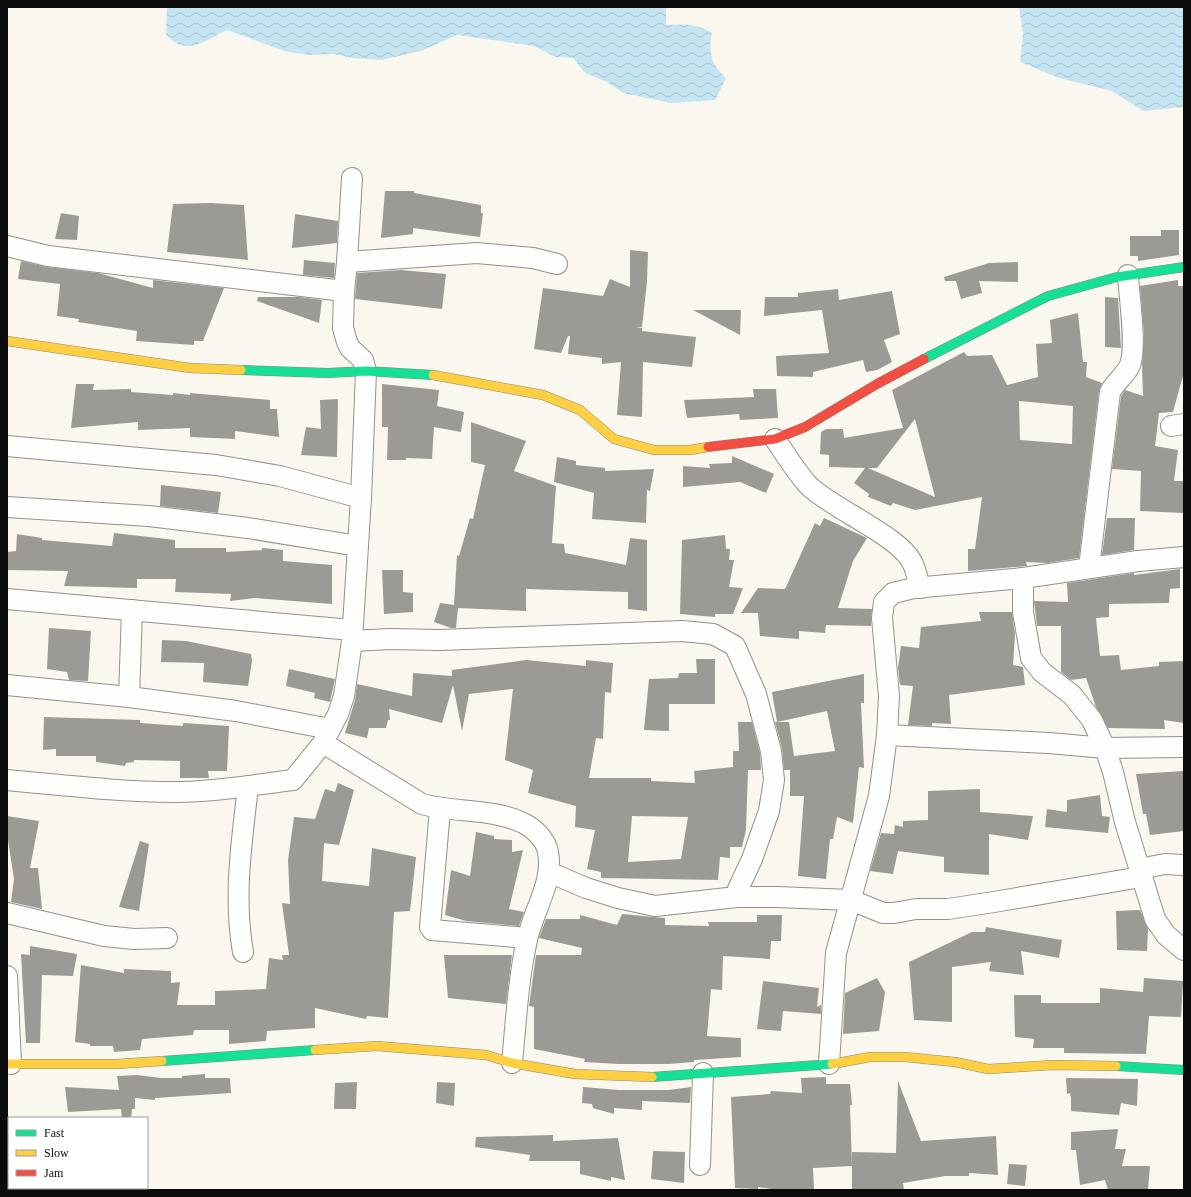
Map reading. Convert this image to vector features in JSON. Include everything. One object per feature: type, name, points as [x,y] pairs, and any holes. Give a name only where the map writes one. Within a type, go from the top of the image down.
[{"type":"street","points":[[7,780],[122,790],[174,792],[214,791],[293,780],[327,736],[344,696],[352,636],[361,498],[366,371],[363,360],[350,348],[345,336],[344,291],[348,262],[352,178]]},
{"type":"street","points":[[7,246],[48,256],[344,291]]},
{"type":"street","points":[[348,262],[477,253],[533,258],[558,264]]},
{"type":"street","points":[[7,341],[190,368],[328,373],[366,371],[429,374],[543,395],[580,410],[614,439],[654,450],[690,450],[731,443],[749,443],[775,439],[805,427],[931,355],[1048,296],[1128,275],[1184,267]]},
{"type":"street","points":[[1089,568],[1110,392],[1113,386],[1127,370],[1132,355],[1128,275]]},
{"type":"street","points":[[775,439],[794,468],[810,486],[837,506],[894,543],[912,560],[920,588]]},
{"type":"street","points":[[7,446],[216,465],[280,476],[361,498]]},
{"type":"street","points":[[7,507],[149,516],[248,528],[358,546]]},
{"type":"street","points":[[829,1064],[836,954],[879,796],[887,735],[889,696],[882,618],[884,602],[893,593],[920,588],[1023,578],[1089,568],[1184,557]]},
{"type":"street","points":[[1023,578],[1023,612],[1031,658],[1042,672],[1053,678],[1081,705],[1092,720],[1105,748],[1140,873],[1155,919],[1166,935],[1184,950]]},
{"type":"street","points":[[7,599],[132,610],[352,636],[390,639],[439,640],[682,631],[713,634],[736,646],[756,694],[771,751],[774,780],[769,811],[752,859],[738,889],[737,897]]},
{"type":"street","points":[[129,697],[132,610]]},
{"type":"street","points":[[7,685],[129,697],[236,711],[327,736],[422,804],[440,809],[510,817],[537,833],[547,845],[549,872],[527,938],[512,1063]]},
{"type":"street","points":[[887,735],[1049,743],[1105,748],[1184,747]]},
{"type":"street","points":[[243,952],[238,926],[239,864],[248,786]]},
{"type":"street","points":[[440,809],[430,927],[432,930],[527,938]]},
{"type":"street","points":[[549,872],[586,888],[655,906],[737,897],[851,900],[883,913],[894,913],[916,908],[948,908],[994,902],[1140,873],[1165,864],[1184,865]]},
{"type":"street","points":[[7,913],[104,936],[134,939],[167,938]]},
{"type":"street","points":[[7,976],[9,1064],[118,1064],[377,1046],[486,1055],[512,1063],[575,1074],[619,1077],[669,1077],[703,1073],[829,1064],[870,1057],[906,1057],[955,1062],[988,1069],[1054,1065],[1133,1066],[1184,1070]]},
{"type":"street","points":[[700,1165],[703,1073]]},
{"type":"water","points":[[167,7],[664,7],[666,8],[666,25],[684,24],[696,26],[712,33],[710,46],[712,58],[717,68],[726,78],[715,100],[671,103],[623,93],[607,82],[585,73],[573,58],[556,57],[534,46],[457,35],[421,51],[381,60],[353,58],[333,54],[309,55],[284,51],[227,30],[196,45],[188,46],[174,42],[166,35]]},
{"type":"water","points":[[1019,7],[1184,7],[1184,107],[1143,111],[1112,91],[1059,78],[1020,62],[1023,34]]},
{"type":"building","points":[[385,191],[414,191],[414,193],[481,205],[481,213],[483,213],[480,237],[413,228],[413,234],[381,238]]},
{"type":"building","points":[[211,203],[244,205],[248,260],[167,252],[173,204]]},
{"type":"building","points":[[61,213],[79,216],[77,240],[55,239]]},
{"type":"building","points":[[295,214],[338,221],[337,243],[292,248]]},
{"type":"building","points":[[1161,230],[1179,230],[1179,255],[1138,261],[1138,256],[1130,256],[1130,236],[1161,236]]},
{"type":"building","points":[[630,250],[648,252],[647,282],[642,327],[636,327],[642,328],[642,331],[696,337],[692,367],[643,362],[642,417],[617,415],[621,362],[602,364],[602,358],[568,354],[570,336],[568,336],[561,353],[534,349],[543,288],[603,296],[610,279],[630,287]]},
{"type":"building","points":[[304,260],[335,263],[334,278],[303,275]]},
{"type":"building","points":[[21,261],[47,267],[98,273],[153,288],[153,280],[224,288],[203,341],[194,341],[194,345],[136,341],[137,331],[78,322],[79,319],[57,316],[60,284],[18,279]]},
{"type":"building","points":[[1018,262],[1018,282],[979,281],[982,293],[961,299],[956,281],[945,281],[944,277],[989,263]]},
{"type":"building","points":[[401,270],[446,274],[442,309],[355,299],[357,273]]},
{"type":"building","points":[[1178,280],[1178,286],[1184,286],[1184,372],[1173,412],[1159,413],[1155,446],[1178,450],[1174,481],[1184,481],[1184,513],[1140,511],[1141,471],[1112,469],[1121,396],[1125,390],[1143,396],[1142,366],[1144,334],[1140,286]]},
{"type":"building","points":[[838,289],[839,300],[892,291],[900,334],[884,340],[892,362],[877,370],[866,372],[863,360],[813,372],[813,377],[777,376],[776,356],[829,353],[822,310],[764,316],[765,297],[798,297],[798,293]]},
{"type":"building","points":[[258,297],[300,297],[322,300],[319,323],[257,301]]},
{"type":"building","points":[[1105,297],[1118,298],[1121,348],[1105,347]]},
{"type":"building","points":[[693,310],[741,310],[740,335]]},
{"type":"building","points":[[1078,313],[1083,362],[1087,362],[1086,377],[1102,383],[1099,391],[1079,558],[1047,563],[1026,562],[1027,566],[968,571],[968,549],[975,549],[982,497],[915,510],[893,503],[891,506],[868,497],[869,494],[854,483],[865,468],[829,467],[829,455],[820,454],[821,432],[826,429],[843,429],[844,438],[903,428],[892,390],[964,352],[967,356],[992,355],[1007,385],[1038,377],[1036,344],[1052,343],[1050,320]],"holes":[[[1019,401],[1073,406],[1072,444],[1020,440]],[[915,419],[935,497],[868,468],[877,468]]]},
{"type":"building","points":[[76,384],[94,384],[93,390],[131,389],[131,392],[173,395],[173,393],[190,395],[190,393],[270,400],[270,409],[277,409],[279,437],[235,431],[235,439],[190,437],[190,428],[138,430],[138,422],[71,428]]},
{"type":"building","points":[[382,384],[439,390],[437,406],[464,412],[461,432],[434,427],[432,459],[406,458],[406,460],[387,460],[388,427],[382,427]]},
{"type":"building","points":[[753,389],[776,389],[778,418],[740,420],[739,414],[687,418],[684,400],[754,397]]},
{"type":"building","points":[[338,399],[337,457],[301,455],[306,427],[321,429],[320,400]]},
{"type":"building","points":[[471,422],[526,441],[514,471],[556,486],[552,543],[564,544],[565,553],[626,565],[630,538],[647,540],[647,611],[628,609],[628,592],[526,589],[526,611],[458,608],[456,628],[451,628],[434,622],[440,603],[454,605],[457,555],[459,556],[470,518],[473,519],[485,465],[471,462]]},
{"type":"building","points":[[732,456],[774,474],[766,493],[740,482],[683,487],[683,466],[710,468],[709,464],[732,463]]},
{"type":"building","points":[[557,457],[576,461],[576,465],[605,468],[605,471],[654,469],[650,491],[647,490],[646,523],[592,519],[594,493],[554,482]]},
{"type":"building","points":[[161,485],[221,492],[218,513],[160,506]]},
{"type":"building","points":[[824,518],[867,538],[853,561],[838,608],[872,609],[871,626],[826,625],[825,633],[799,631],[799,639],[760,636],[758,613],[741,613],[758,588],[785,589],[815,523],[820,526]]},
{"type":"building","points":[[1107,518],[1135,518],[1134,550],[1102,555]]},
{"type":"building","points":[[114,533],[175,540],[175,548],[226,548],[226,552],[262,550],[262,548],[283,550],[283,561],[332,565],[332,604],[255,598],[230,601],[231,594],[175,592],[176,579],[137,579],[137,588],[64,586],[68,571],[7,570],[7,552],[16,551],[17,534],[42,538],[42,540],[112,546]]},
{"type":"building","points":[[725,535],[726,549],[730,549],[729,560],[734,560],[729,587],[743,588],[733,614],[715,614],[715,617],[680,614],[682,540]]},
{"type":"building","points":[[1180,569],[1180,588],[1170,589],[1169,603],[1109,604],[1109,617],[1096,618],[1100,656],[1119,655],[1121,670],[1159,666],[1159,662],[1184,661],[1184,723],[1164,720],[1165,729],[1108,728],[1096,707],[1086,678],[1071,680],[1061,672],[1061,626],[1037,626],[1034,601],[1068,602],[1067,583],[1134,573],[1134,575]]},
{"type":"building","points":[[382,570],[403,570],[403,592],[413,593],[413,612],[384,614]]},
{"type":"building","points":[[979,612],[1012,612],[1015,634],[1013,665],[1023,667],[1025,685],[949,695],[951,724],[932,723],[932,726],[908,725],[913,686],[900,685],[898,668],[901,646],[919,648],[921,627],[981,621]]},
{"type":"building","points":[[49,628],[91,631],[88,681],[69,680],[67,672],[47,669]]},
{"type":"building","points":[[162,640],[186,641],[251,654],[252,661],[248,686],[203,682],[204,663],[161,662]]},
{"type":"building","points":[[696,659],[715,659],[715,704],[669,704],[669,731],[644,730],[649,679],[678,678],[679,673],[697,673]]},
{"type":"building","points":[[526,660],[586,666],[586,660],[613,663],[611,693],[605,692],[603,739],[596,738],[589,778],[651,778],[651,781],[695,783],[694,771],[733,767],[733,751],[739,751],[738,722],[752,722],[760,753],[761,770],[748,770],[746,830],[742,847],[730,847],[730,858],[720,857],[718,880],[601,878],[601,872],[587,869],[595,830],[575,827],[576,806],[528,793],[533,770],[505,760],[513,689],[469,694],[462,731],[453,685],[442,723],[389,709],[390,720],[388,720],[386,728],[369,728],[367,738],[345,733],[355,700],[357,684],[412,696],[413,673],[452,676],[452,670]],"holes":[[[632,816],[688,817],[681,859],[628,862]]]},
{"type":"building","points":[[289,669],[335,679],[330,702],[314,698],[315,693],[286,686]]},
{"type":"building","points":[[864,674],[864,703],[861,703],[864,768],[859,767],[853,823],[837,817],[833,839],[830,839],[826,879],[798,876],[804,796],[790,796],[790,770],[784,770],[782,748],[775,722],[777,722],[772,692]],"holes":[[[827,711],[835,751],[794,756],[789,722],[777,722]]]},
{"type":"building","points":[[44,717],[140,720],[140,723],[183,726],[183,723],[229,726],[227,771],[208,771],[209,778],[180,778],[180,761],[134,760],[134,762],[126,763],[125,766],[96,762],[96,756],[56,756],[56,749],[43,750]]},
{"type":"building","points":[[1184,771],[1184,831],[1150,835],[1146,814],[1143,814],[1136,774]]},
{"type":"building","points":[[338,783],[354,790],[339,845],[324,843],[322,881],[369,886],[372,848],[416,857],[410,911],[394,912],[388,1018],[367,1016],[366,1019],[315,1008],[315,1028],[267,1031],[266,1041],[229,1044],[229,1030],[194,1030],[193,1035],[142,1039],[140,1050],[114,1052],[113,1046],[90,1046],[90,1044],[75,1042],[81,965],[124,973],[124,969],[171,971],[171,983],[180,982],[177,1005],[215,1005],[215,991],[266,989],[269,958],[283,960],[282,955],[289,955],[282,903],[290,904],[288,860],[294,817],[315,819],[325,789],[335,792]]},
{"type":"building","points":[[980,789],[980,812],[1033,816],[1028,840],[989,834],[989,875],[944,872],[944,857],[898,851],[893,874],[870,871],[881,833],[894,834],[895,825],[903,827],[903,821],[928,820],[928,791]]},
{"type":"building","points":[[1100,795],[1102,816],[1110,817],[1108,833],[1045,827],[1047,809],[1067,812],[1067,800]]},
{"type":"building","points":[[7,816],[39,821],[30,868],[38,868],[42,909],[11,902],[14,879],[7,834]]},
{"type":"building","points":[[476,832],[494,836],[494,839],[512,840],[512,852],[523,850],[509,909],[524,912],[519,926],[466,921],[445,915],[451,870],[470,876]]},
{"type":"building","points":[[140,841],[149,844],[139,911],[119,907]]},
{"type":"building","points":[[1140,910],[1148,929],[1147,951],[1117,950],[1116,911]]},
{"type":"building","points":[[622,914],[665,918],[665,925],[709,926],[708,922],[757,922],[757,915],[782,915],[781,941],[771,941],[770,959],[723,956],[722,990],[711,989],[707,1036],[741,1038],[741,1057],[694,1060],[694,1062],[668,1064],[619,1064],[584,1062],[585,1059],[534,1049],[534,1007],[529,1006],[536,955],[581,955],[582,948],[539,938],[546,919],[580,919],[580,915],[617,925]]},
{"type":"building","points":[[986,927],[1062,940],[1059,958],[1021,951],[1024,975],[989,971],[991,962],[952,967],[952,1022],[914,1020],[909,962],[972,932],[985,932]]},
{"type":"building","points":[[30,946],[77,954],[73,976],[42,975],[40,1043],[26,1043],[21,954],[30,955]]},
{"type":"building","points":[[444,955],[512,955],[506,1004],[448,998]]},
{"type":"building","points":[[877,978],[885,992],[879,1031],[843,1034],[845,993]]},
{"type":"building","points":[[1144,978],[1183,981],[1181,1017],[1149,1016],[1146,1054],[1064,1053],[1064,1048],[1033,1048],[1034,1039],[1015,1037],[1014,995],[1041,995],[1041,1003],[1100,1003],[1100,988],[1143,992]]},
{"type":"building","points":[[763,981],[819,988],[817,1007],[821,1005],[821,1014],[783,1011],[781,1031],[757,1029]]},
{"type":"building","points":[[205,1074],[205,1078],[230,1078],[231,1093],[155,1098],[155,1100],[135,1098],[135,1109],[132,1109],[131,1117],[122,1117],[121,1109],[68,1112],[65,1087],[119,1090],[117,1076],[137,1075],[161,1078],[182,1078],[182,1076]]},
{"type":"building","points":[[826,1077],[826,1084],[850,1084],[852,1105],[850,1105],[852,1166],[813,1168],[814,1190],[778,1190],[758,1187],[758,1189],[735,1188],[731,1097],[770,1094],[771,1091],[802,1093],[801,1078]]},
{"type":"building","points":[[1066,1078],[1138,1079],[1137,1106],[1121,1103],[1119,1115],[1071,1111],[1071,1098],[1070,1093],[1067,1094]]},
{"type":"building","points":[[898,1081],[921,1141],[996,1136],[998,1175],[969,1173],[969,1176],[945,1176],[903,1183],[904,1190],[852,1190],[852,1152],[896,1153]]},
{"type":"building","points":[[357,1082],[356,1109],[334,1109],[335,1083]]},
{"type":"building","points":[[437,1082],[455,1083],[454,1106],[436,1103]]},
{"type":"building","points":[[583,1087],[619,1090],[669,1090],[691,1087],[690,1103],[642,1101],[642,1110],[614,1108],[614,1114],[593,1108],[592,1104],[582,1103]]},
{"type":"building","points":[[1118,1129],[1115,1149],[1126,1149],[1122,1166],[1150,1166],[1148,1190],[1108,1190],[1105,1180],[1080,1185],[1076,1150],[1071,1150],[1071,1132]]},
{"type":"building","points":[[553,1135],[553,1141],[618,1138],[625,1180],[611,1177],[611,1181],[580,1174],[580,1161],[529,1161],[530,1155],[475,1147],[476,1137]]},
{"type":"building","points":[[653,1151],[685,1152],[684,1183],[651,1179]]},
{"type":"building","points":[[1009,1164],[1027,1165],[1025,1186],[1007,1184]]},
{"type":"traffic: fast","points":[[924,359],[1048,296],[1117,277],[1184,267]]},
{"type":"traffic: fast","points":[[241,370],[328,373],[366,371],[433,375]]},
{"type":"traffic: fast","points":[[162,1061],[315,1050]]},
{"type":"traffic: fast","points":[[652,1077],[832,1064]]},
{"type":"traffic: fast","points":[[1116,1066],[1184,1070]]},
{"type":"traffic: slow","points":[[7,341],[190,368],[241,370]]},
{"type":"traffic: slow","points":[[433,375],[543,395],[580,410],[614,439],[654,450],[690,450],[708,447]]},
{"type":"traffic: slow","points":[[315,1050],[377,1046],[486,1055],[512,1063],[575,1074],[652,1077]]},
{"type":"traffic: slow","points":[[832,1064],[870,1057],[905,1057],[955,1062],[988,1069],[1054,1065],[1116,1066]]},
{"type":"traffic: slow","points":[[7,1064],[117,1064],[162,1061]]},
{"type":"traffic: jam","points":[[708,447],[775,439],[805,427],[877,384],[924,359]]}]
